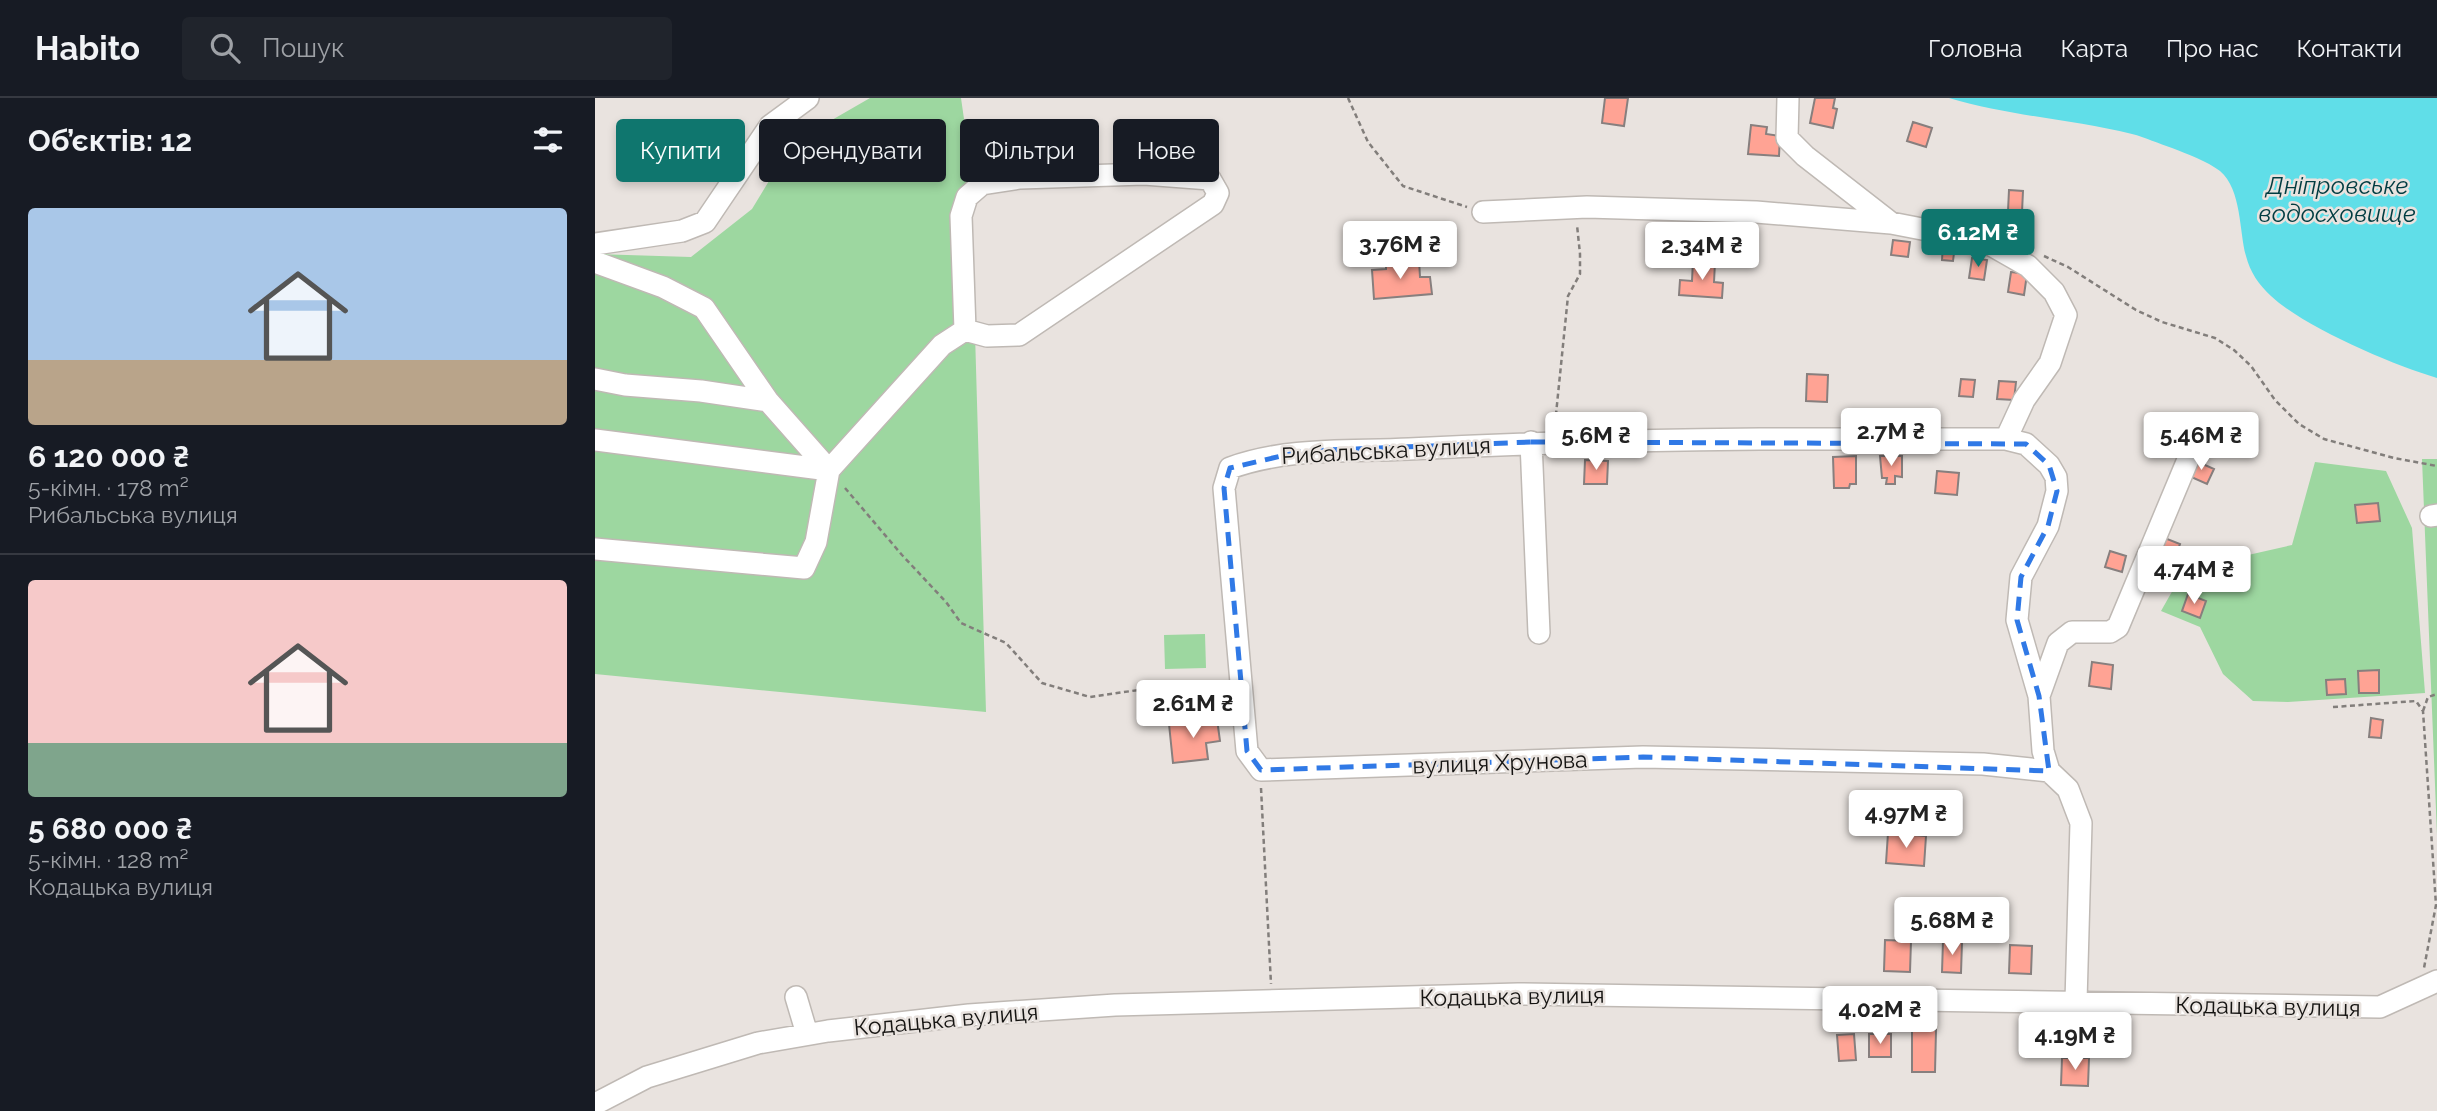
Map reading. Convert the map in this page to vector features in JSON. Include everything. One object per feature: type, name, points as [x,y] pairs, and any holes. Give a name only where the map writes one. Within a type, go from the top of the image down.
[{"type":"street","points":[[595,244],[682,231],[705,222],[770,126],[808,98]]},
{"type":"street","points":[[1788,98],[1787,138],[1805,156],[1891,223]]},
{"type":"street","points":[[595,549],[803,568],[816,542],[829,470],[942,345],[965,330],[987,336],[1020,335],[1213,204],[1218,193],[1210,179],[1144,174],[1020,178],[982,184],[967,197],[961,216],[965,330]]},
{"type":"street","points":[[1483,212],[1576,208],[1756,212],[1891,223],[1984,242],[2028,266],[2054,292],[2066,315],[2050,363],[2024,400],[2006,439]]},
{"type":"street","points":[[595,262],[663,287],[704,307],[768,401],[829,470]]},
{"type":"street","points":[[595,379],[625,385],[701,391],[768,401]]},
{"type":"street","name":"Рибальська вулиця","points":[[1241,682],[1224,488],[1230,468],[1256,458],[1303,451],[1531,442],[2006,439],[2026,444],[2049,465],[2056,477],[2057,491],[2048,526],[2021,577],[2017,620],[2039,696],[2043,751],[2049,771]]},
{"type":"street","points":[[595,440],[829,470]]},
{"type":"street","points":[[1531,442],[1539,633]]},
{"type":"street","points":[[2039,696],[2058,643],[2072,632],[2110,632],[2118,627],[2192,450]]},
{"type":"street","points":[[1241,682],[1247,751],[1261,770]]},
{"type":"street","name":"вулиця Хрунова","points":[[1261,770],[1643,757],[1983,764],[2049,771]]},
{"type":"street","points":[[2049,771],[2068,789],[2081,823],[2076,1001]]},
{"type":"street","name":"Кодацька вулиця","points":[[595,1104],[647,1077],[758,1043],[807,1034],[969,1015],[1102,1006],[1518,993],[2380,1007],[2429,985]]},
{"type":"street","points":[[796,997],[807,1034]]},
{"type":"path","points":[[1348,98],[1368,142],[1403,186],[1483,212]]},
{"type":"path","points":[[1554,442],[1568,296],[1580,274],[1576,208]]},
{"type":"path","points":[[2035,251],[2068,267],[2153,318],[2215,338],[2234,350],[2251,366],[2275,400],[2299,424],[2324,439],[2394,458],[2437,466]]},
{"type":"path","points":[[829,470],[946,602],[961,623],[1006,643],[1042,683],[1090,697],[1166,686],[1241,682]]},
{"type":"path","points":[[2429,985],[2436,905],[2423,711],[2428,697],[2437,694]]},
{"type":"path","points":[[2333,707],[2416,701],[2423,711]]},
{"type":"path","points":[[1261,770],[1272,1001]]},
{"type":"highlighted area","points":[[1531,442],[2026,444],[2049,465],[2057,491],[2048,526],[2021,577],[2017,620],[2039,696],[2049,771],[1643,757],[1261,770],[1247,751],[1224,488],[1230,468],[1303,451]]},
{"type":"green space","points":[[870,98],[961,98],[964,119],[960,119],[960,182],[971,182],[986,712],[595,674],[595,254],[691,257],[752,209],[768,182],[946,182],[946,119],[834,119]]},
{"type":"green space","points":[[2422,459],[2437,459],[2437,835]]},
{"type":"green space","points":[[2315,462],[2386,471],[2412,528],[2425,693],[2288,702],[2253,701],[2223,674],[2200,627],[2161,611],[2182,574],[2226,560],[2292,545]]},
{"type":"green space","points":[[1205,634],[1206,668],[1165,669],[1164,635]]},
{"type":"water","name":"Дніпровське водосховище","points":[[1949,98],[2437,98],[2437,378],[2350,344],[2305,320],[2271,296],[2255,278],[2248,262],[2239,211],[2232,189],[2220,171],[2209,164],[2132,134],[1994,109]]},
{"type":"building","points":[[1605,98],[1628,98],[1624,126],[1602,123]]},
{"type":"building","points":[[1815,98],[1835,98],[1833,108],[1837,109],[1833,128],[1810,123]]},
{"type":"building","points":[[1913,122],[1932,128],[1926,147],[1907,141]]},
{"type":"building","points":[[1751,125],[1767,127],[1766,134],[1780,136],[1779,156],[1748,154]]},
{"type":"building","points":[[2009,190],[2023,191],[2022,212],[2008,211]]},
{"type":"building","points":[[1893,240],[1910,242],[1908,257],[1891,255]]},
{"type":"building","points":[[1943,244],[1955,245],[1953,261],[1942,260]]},
{"type":"building","points":[[1972,258],[1987,260],[1984,280],[1969,278]]},
{"type":"building","points":[[1419,260],[1420,277],[1430,277],[1432,294],[1374,299],[1372,270],[1386,269],[1386,263]]},
{"type":"building","points":[[1693,260],[1715,262],[1714,282],[1723,283],[1722,298],[1679,295],[1680,280],[1692,281]]},
{"type":"building","points":[[2011,272],[2027,274],[2024,295],[2008,292]]},
{"type":"building","points":[[1807,374],[1828,375],[1827,402],[1806,401]]},
{"type":"building","points":[[1961,379],[1975,380],[1973,397],[1959,396]]},
{"type":"building","points":[[1999,381],[2016,382],[2014,400],[1997,399]]},
{"type":"building","points":[[2168,434],[2181,438],[2176,455],[2163,451]]},
{"type":"building","points":[[1856,456],[1856,484],[1850,484],[1849,488],[1834,488],[1833,457]]},
{"type":"building","points":[[1880,456],[1902,456],[1902,477],[1895,476],[1895,484],[1886,484],[1887,478],[1882,478]]},
{"type":"building","points":[[1585,460],[1608,461],[1607,484],[1584,484]]},
{"type":"building","points":[[2196,461],[2214,469],[2207,484],[2189,476]]},
{"type":"building","points":[[1937,471],[1959,473],[1957,495],[1935,493]]},
{"type":"building","points":[[2378,503],[2380,521],[2357,523],[2355,505]]},
{"type":"building","points":[[2162,537],[2180,544],[2174,560],[2156,553]]},
{"type":"building","points":[[2110,551],[2126,556],[2122,572],[2105,567]]},
{"type":"building","points":[[2188,594],[2206,601],[2200,618],[2182,611]]},
{"type":"building","points":[[2092,662],[2113,665],[2111,689],[2089,686]]},
{"type":"building","points":[[2379,670],[2379,693],[2359,693],[2358,671]]},
{"type":"building","points":[[2345,679],[2346,694],[2327,695],[2326,680]]},
{"type":"building","points":[[2371,718],[2383,720],[2381,738],[2369,737]]},
{"type":"building","points":[[1217,719],[1220,741],[1206,743],[1208,759],[1173,763],[1169,724]]},
{"type":"building","points":[[1888,833],[1926,836],[1924,866],[1886,863]]},
{"type":"building","points":[[1885,940],[1911,941],[1910,972],[1884,971]]},
{"type":"building","points":[[1943,941],[1962,942],[1961,973],[1942,972]]},
{"type":"building","points":[[2010,945],[2032,946],[2031,974],[2009,973]]},
{"type":"building","points":[[1912,1030],[1936,1030],[1935,1072],[1912,1072]]},
{"type":"building","points":[[1854,1034],[1856,1060],[1839,1061],[1837,1035]]},
{"type":"building","points":[[1869,1034],[1891,1034],[1891,1057],[1869,1057]]},
{"type":"building","points":[[2062,1058],[2089,1058],[2088,1086],[2061,1085]]}]
